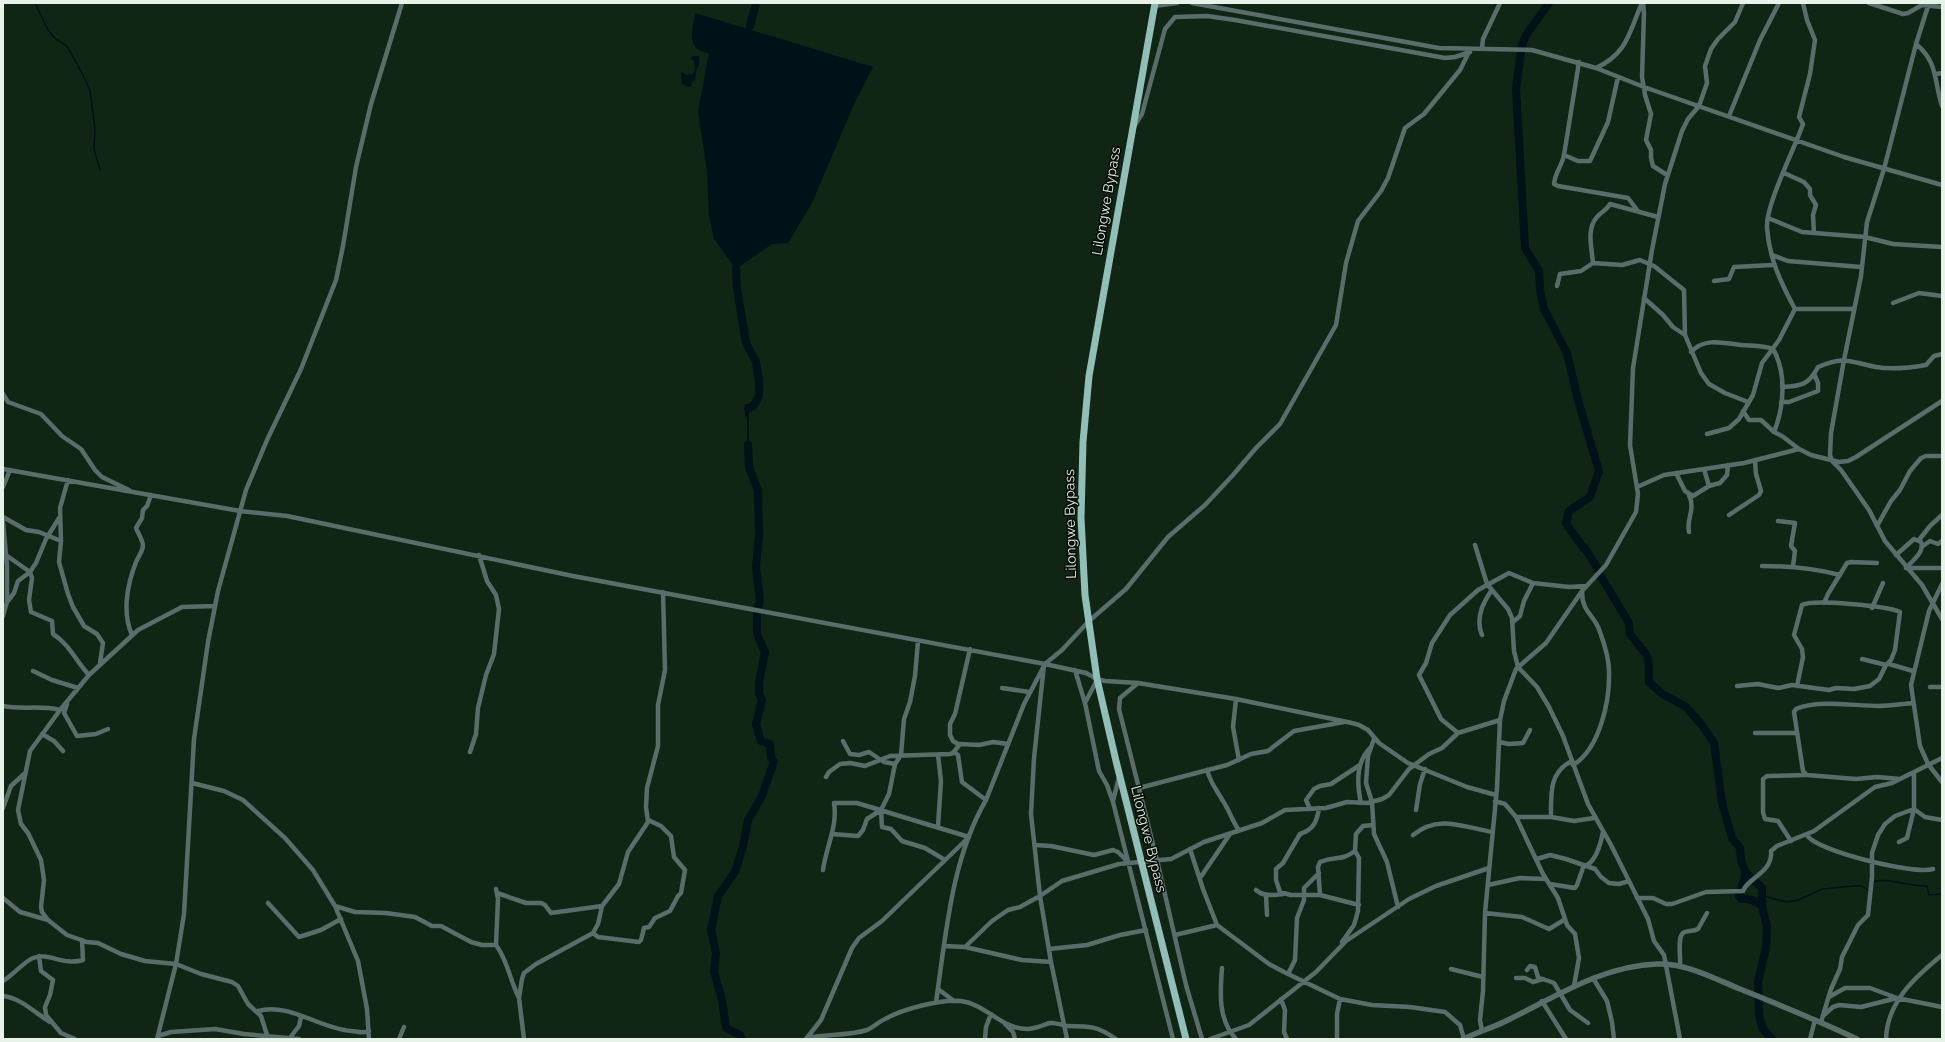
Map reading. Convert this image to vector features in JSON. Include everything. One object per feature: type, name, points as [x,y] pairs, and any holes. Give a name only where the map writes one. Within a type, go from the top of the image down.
[{"type":"main road","name":"Lilongwe Bypass","points":[[1154,5],[1095,338],[1087,396],[1082,469],[1081,518],[1084,588],[1097,680],[1186,1039]]},
{"type":"street","points":[[157,1038],[176,964],[184,914],[194,739],[215,606],[243,497],[257,462],[298,374],[336,280],[356,167],[371,104],[402,3]]},
{"type":"street","points":[[1154,5],[1177,3]]},
{"type":"street","points":[[1192,3],[1424,46],[1532,50],[1596,68],[1644,87],[1797,141],[1884,169],[1942,185]]},
{"type":"street","points":[[1482,48],[1483,39],[1500,3]]},
{"type":"street","points":[[1596,68],[1608,62],[1620,53],[1642,3]]},
{"type":"street","points":[[1642,3],[1644,13],[1642,77],[1651,114],[1646,140],[1651,150],[1653,166],[1667,175]]},
{"type":"street","points":[[1482,1031],[1480,1020],[1485,913],[1496,795],[1500,720],[1508,688],[1518,667],[1546,643],[1582,591],[1606,565],[1631,523],[1638,505],[1638,487],[1630,445],[1633,368],[1649,264],[1658,217],[1667,175],[1682,131],[1688,119],[1699,106],[1707,83],[1705,66],[1711,49],[1718,39],[1735,22],[1743,3]]},
{"type":"street","points":[[1729,116],[1760,40],[1779,3]]},
{"type":"street","points":[[1795,309],[1773,265],[1767,227],[1768,218],[1803,124],[1799,118],[1810,74],[1815,40],[1807,20],[1803,3]]},
{"type":"street","points":[[1869,3],[1902,14],[1908,13],[1922,5],[1929,4],[1942,7]]},
{"type":"street","points":[[1929,4],[1916,44],[1884,169],[1871,208],[1865,238],[1862,267],[1830,444],[1830,455],[1832,461],[1842,470],[1869,510],[1877,526],[1896,555],[1922,585],[1942,617]]},
{"type":"street","points":[[1131,132],[1142,114],[1165,29],[1175,17],[1207,16],[1235,20],[1445,58],[1456,57],[1476,48]]},
{"type":"street","points":[[1916,44],[1925,52],[1936,74],[1942,106]]},
{"type":"street","points":[[936,1002],[949,906],[969,836],[977,815],[986,800],[1029,692],[1045,664],[1062,650],[1088,621],[1126,589],[1168,537],[1204,505],[1280,424],[1336,325],[1346,263],[1358,221],[1381,191],[1388,178],[1405,128],[1424,114],[1460,70],[1469,52]]},
{"type":"street","points":[[1578,62],[1564,155],[1561,167],[1557,170],[1554,177],[1554,184],[1558,186],[1628,198],[1638,211]]},
{"type":"street","points":[[1936,74],[1942,73]]},
{"type":"street","points":[[1564,155],[1578,161],[1590,162],[1608,122],[1618,77]]},
{"type":"street","points":[[1784,173],[1804,182],[1810,189],[1810,195],[1816,205],[1813,215],[1814,233]]},
{"type":"street","points":[[1593,263],[1591,229],[1597,216],[1612,203],[1658,217]]},
{"type":"street","points":[[1768,218],[1796,231],[1865,238],[1893,244],[1942,247]]},
{"type":"street","points":[[1772,255],[1788,261],[1862,267]]},
{"type":"street","points":[[1557,286],[1560,274],[1580,271],[1593,263],[1622,265],[1640,260],[1649,264],[1684,290],[1684,335],[1701,373],[1709,384],[1720,391],[1748,402]]},
{"type":"street","points":[[1714,281],[1729,279],[1734,267],[1773,265]]},
{"type":"street","points":[[1893,303],[1919,293],[1942,296]]},
{"type":"street","points":[[1644,298],[1663,314],[1673,327],[1684,335]]},
{"type":"street","points":[[1795,309],[1854,309]]},
{"type":"street","points":[[1707,434],[1729,428],[1739,418],[1753,395],[1762,363],[1773,349],[1795,309]]},
{"type":"street","points":[[1691,352],[1706,342],[1728,342],[1773,349]]},
{"type":"street","points":[[1773,349],[1781,375],[1782,387],[1779,418],[1774,432]]},
{"type":"street","points":[[1782,387],[1806,383],[1815,376],[1818,367],[1832,362],[1844,360],[1876,367],[1900,369],[1926,365],[1934,356],[1942,354]]},
{"type":"street","points":[[1781,402],[1789,402],[1818,391],[1818,382],[1815,376]]},
{"type":"street","points":[[3,394],[8,402],[41,414],[62,436],[81,449],[95,470],[102,477],[131,491]]},
{"type":"street","points":[[1743,411],[1749,420],[1761,420],[1774,432],[1799,449],[1832,461],[1848,461],[1942,401]]},
{"type":"street","points":[[1638,487],[1658,478],[1676,473],[1755,460],[1799,449]]},
{"type":"street","points":[[1877,526],[1891,501],[1900,490],[1910,471],[1921,458],[1926,456],[1942,456]]},
{"type":"street","points":[[1729,515],[1759,495],[1761,491],[1756,474],[1755,460]]},
{"type":"street","points":[[1689,495],[1696,495],[1709,486],[1720,483],[1727,475],[1728,465]]},
{"type":"street","points":[[1704,469],[1709,486]]},
{"type":"street","points":[[3,470],[68,480],[240,511],[287,516],[479,555],[514,564],[1075,670],[1086,673],[1097,680],[1138,683],[1236,699],[1346,722],[1359,725],[1368,730],[1374,739],[1401,759],[1467,787],[1496,795]]},
{"type":"street","points":[[3,487],[10,470]]},
{"type":"street","points":[[1676,473],[1681,485],[1689,495],[1692,512],[1689,523],[1689,532]]},
{"type":"street","points":[[68,480],[61,502],[59,518],[61,541],[59,562],[68,594],[84,626],[97,634],[103,643],[100,663]]},
{"type":"street","points":[[132,635],[127,617],[127,599],[130,580],[143,545],[136,528],[142,518],[143,510],[147,506],[151,495]]},
{"type":"street","points":[[1919,540],[1930,526],[1942,515]]},
{"type":"street","points":[[3,517],[26,530],[39,532],[61,541]]},
{"type":"street","points":[[7,602],[14,593],[18,581],[30,572],[59,518]]},
{"type":"street","points":[[1778,521],[1795,523],[1791,546],[1795,551],[1793,566]]},
{"type":"street","points":[[3,522],[7,602],[3,616]]},
{"type":"street","points":[[1896,555],[1909,542],[1914,539],[1919,540]]},
{"type":"street","points":[[1919,540],[1923,546]]},
{"type":"street","points":[[1906,568],[1921,551],[1923,546],[1930,541],[1938,544],[1942,541]]},
{"type":"street","points":[[1475,545],[1487,584],[1491,591],[1508,609],[1513,622],[1514,651],[1518,667],[1537,687],[1549,707],[1563,736],[1594,818],[1603,832],[1648,919],[1654,941],[1662,951],[1667,964],[1680,1039]]},
{"type":"street","points":[[4,553],[30,572],[32,578],[29,600],[31,612],[52,621],[53,634],[66,644],[89,674]]},
{"type":"street","points":[[470,752],[476,734],[478,708],[486,675],[494,654],[499,609],[496,595],[488,581],[479,555]]},
{"type":"street","points":[[1824,603],[1849,562],[1877,563]]},
{"type":"street","points":[[1762,566],[1815,568],[1840,575]]},
{"type":"street","points":[[1906,568],[1942,568]]},
{"type":"street","points":[[1458,733],[1441,719],[1419,675],[1426,662],[1432,643],[1448,618],[1469,596],[1487,584],[1509,574],[1533,583],[1570,587],[1586,586]]},
{"type":"street","points":[[1513,622],[1520,616],[1524,601],[1533,583]]},
{"type":"street","points":[[1872,608],[1883,583]]},
{"type":"street","points":[[1942,584],[1925,624],[1911,685],[1920,746],[1928,764],[1942,782]]},
{"type":"street","points":[[1482,635],[1479,628],[1480,616],[1486,599],[1491,591]]},
{"type":"street","points":[[1551,817],[1552,783],[1558,772],[1584,757],[1599,732],[1606,704],[1609,670],[1600,631],[1583,606],[1582,591]]},
{"type":"street","points":[[524,1039],[519,998],[524,973],[536,964],[593,933],[598,924],[602,906],[619,884],[628,852],[646,828],[648,820],[646,807],[647,788],[658,746],[658,705],[665,670],[663,592]]},
{"type":"street","points":[[1736,686],[1758,684],[1778,688],[1792,685],[1797,686],[1824,690],[1864,687],[1877,681],[1895,650],[1900,612],[1856,604],[1805,603],[1800,608],[1794,635],[1802,649],[1803,657],[1797,686]]},
{"type":"street","points":[[215,606],[186,606],[176,609],[132,635],[89,674],[30,751],[24,774],[18,810],[21,824],[28,833],[41,860],[44,889],[41,907],[42,912],[48,920],[63,933],[87,942],[98,943],[121,954],[145,961],[176,964],[195,972],[236,984],[248,1004],[258,1011],[264,1023],[267,1035]]},
{"type":"street","points":[[832,834],[858,836],[863,830],[867,819],[881,810],[890,794],[895,764],[901,755],[904,718],[910,702],[915,676],[918,640]]},
{"type":"street","points":[[970,649],[960,693],[950,724],[950,735],[953,741],[958,744],[979,745],[993,742],[1008,744]]},
{"type":"street","points":[[1862,659],[1888,664],[1913,672]]},
{"type":"street","points":[[1045,664],[1032,790],[1031,814],[1040,896],[1051,962],[1067,1039]]},
{"type":"street","points":[[1075,670],[1085,703],[1099,771],[1113,802],[1173,1039]]},
{"type":"street","points":[[33,671],[52,680],[78,688]]},
{"type":"street","points":[[1085,703],[1097,680]]},
{"type":"street","points":[[1138,683],[1123,693],[1119,701],[1186,985],[1202,1039]]},
{"type":"street","points":[[1930,687],[1942,687]]},
{"type":"street","points":[[1002,688],[1029,692]]},
{"type":"street","points":[[1236,699],[1233,727],[1239,760]]},
{"type":"street","points":[[54,719],[64,713],[68,701]]},
{"type":"street","points":[[1807,775],[1803,771],[1796,733],[1794,712],[1800,707],[1843,705],[1879,706],[1913,703]]},
{"type":"street","points":[[3,706],[16,708],[45,706],[60,710]]},
{"type":"street","points":[[64,713],[77,736],[96,734],[108,729]]},
{"type":"street","points":[[965,947],[992,921],[1008,910],[1020,907],[1062,881],[1128,862],[1171,859],[1190,849],[1262,822],[1285,810],[1318,808],[1347,802],[1372,802],[1386,797],[1409,769],[1429,754],[1442,748],[1458,733],[1500,720]]},
{"type":"street","points":[[1139,788],[1207,770],[1239,760],[1251,754],[1271,750],[1280,740],[1294,731],[1346,722]]},
{"type":"street","points":[[1499,742],[1508,744],[1523,743],[1530,730]]},
{"type":"street","points":[[1755,733],[1796,733]]},
{"type":"street","points":[[42,734],[54,741],[64,751]]},
{"type":"street","points":[[1374,739],[1371,747],[1366,783],[1372,802],[1372,825],[1379,847],[1387,862],[1398,907]]},
{"type":"street","points":[[843,741],[850,754],[859,755],[869,752],[879,760],[895,764]]},
{"type":"street","points":[[954,752],[958,744]]},
{"type":"street","points":[[1361,803],[1357,787],[1360,765],[1364,754],[1371,747]]},
{"type":"street","points":[[826,777],[829,772],[840,764],[850,763],[865,766],[879,760],[901,755],[938,755],[954,752]]},
{"type":"street","points":[[954,752],[958,755],[962,782],[986,800]]},
{"type":"street","points":[[938,755],[941,781],[938,826]]},
{"type":"street","points":[[1637,898],[1653,898],[1666,904],[1706,892],[1743,891],[1746,886],[1762,874],[1772,858],[1771,851],[1773,848],[1807,835],[1875,787],[1902,779],[1942,758]]},
{"type":"street","points":[[1310,809],[1306,800],[1314,789],[1331,784],[1360,765]]},
{"type":"street","points":[[1416,810],[1418,794],[1425,769]]},
{"type":"street","points":[[1207,770],[1217,793],[1224,802],[1230,819],[1238,830]]},
{"type":"street","points":[[1899,842],[1907,838],[1914,809],[1914,772]]},
{"type":"street","points":[[3,808],[11,786],[24,774]]},
{"type":"street","points":[[1791,841],[1778,821],[1765,819],[1763,812],[1763,779],[1767,776],[1807,775],[1856,779],[1877,777],[1902,779]]},
{"type":"street","points":[[1113,802],[1120,776]]},
{"type":"street","points":[[192,783],[233,795],[251,807],[285,838],[309,866],[335,906],[361,971],[369,1039]]},
{"type":"street","points":[[1495,801],[1505,804],[1516,817],[1546,879],[1558,898],[1564,920],[1574,934],[1579,958],[1574,986]]},
{"type":"street","points":[[823,870],[835,818],[834,803],[849,802],[969,836]]},
{"type":"street","points":[[1283,894],[1280,892],[1276,880],[1276,868],[1283,863],[1300,834],[1310,830],[1316,820],[1318,808]]},
{"type":"street","points":[[1914,809],[1925,817],[1942,820]]},
{"type":"street","points":[[1810,1039],[1829,997],[1850,941],[1858,925],[1868,915],[1875,841],[1885,824],[1902,812],[1914,809]]},
{"type":"street","points":[[881,810],[882,827],[891,829],[902,841],[925,848],[945,860]]},
{"type":"street","points":[[1516,817],[1551,817],[1574,821],[1594,818]]},
{"type":"street","points":[[593,933],[598,938],[639,942],[644,928],[649,927],[655,918],[670,911],[681,893],[685,870],[674,857],[671,836],[661,826],[648,820]]},
{"type":"street","points":[[1413,835],[1441,822],[1492,832]]},
{"type":"street","points":[[1339,948],[1354,925],[1359,905],[1359,858],[1355,851],[1357,831],[1363,826],[1372,825]]},
{"type":"street","points":[[1550,884],[1575,888],[1578,885],[1585,865],[1591,862],[1599,850],[1603,832]]},
{"type":"street","points":[[1200,878],[1230,834]]},
{"type":"street","points":[[1807,835],[1814,842],[1832,850],[1872,862],[1924,870],[1933,869]]},
{"type":"street","points":[[806,1038],[821,1020],[856,942],[882,921],[969,836]]},
{"type":"street","points":[[1035,845],[1052,846],[1094,854],[1113,850],[1122,855],[1128,862]]},
{"type":"street","points":[[1190,849],[1217,925],[1254,953],[1288,974],[1340,999],[1386,1007],[1410,1006],[1441,1011],[1448,1014],[1460,1025],[1463,1039],[1474,1037],[1482,1031],[1509,1020],[1542,1001],[1593,978],[1642,966],[1667,964],[1680,966],[1819,1020],[1857,1039]]},
{"type":"street","points":[[1320,895],[1318,867],[1320,862],[1329,858],[1346,858],[1355,851]]},
{"type":"street","points":[[1537,859],[1550,855],[1598,870],[1601,877],[1609,883],[1619,884],[1629,881]]},
{"type":"street","points":[[1210,1039],[1249,1025],[1305,981],[1346,941],[1398,907],[1428,889],[1489,868]]},
{"type":"street","points":[[1288,974],[1295,960],[1297,918],[1302,905],[1305,886],[1319,873]]},
{"type":"street","points":[[1488,885],[1515,878],[1546,879]]},
{"type":"street","points":[[1256,890],[1260,894],[1266,895],[1320,895],[1359,905]]},
{"type":"street","points":[[519,998],[514,989],[510,972],[496,945],[497,891],[526,903],[541,903],[545,905],[551,913],[602,906]]},
{"type":"street","points":[[1266,895],[1267,915]]},
{"type":"street","points":[[3,898],[20,912],[48,920]]},
{"type":"street","points":[[268,903],[299,937],[321,930],[340,919]]},
{"type":"street","points":[[335,906],[355,912],[386,913],[415,917],[432,926],[442,926],[471,942],[482,945],[496,945]]},
{"type":"street","points":[[1485,913],[1522,917],[1549,929],[1564,920]]},
{"type":"street","points":[[1680,966],[1681,951],[1679,944],[1681,935],[1684,931],[1698,929],[1707,913]]},
{"type":"street","points":[[1175,935],[1217,925]]},
{"type":"street","points":[[1049,950],[1087,945],[1120,935],[1146,930]]},
{"type":"street","points":[[3,981],[14,974],[27,961],[39,956],[44,955],[63,961],[81,961],[83,958],[82,940]]},
{"type":"street","points":[[944,946],[965,947],[1022,960],[1051,962]]},
{"type":"street","points":[[1886,1039],[1892,1012],[1898,998],[1911,982],[1942,955]]},
{"type":"street","points":[[39,956],[41,971],[53,980],[45,1011],[61,1033],[75,1039]]},
{"type":"street","points":[[1527,970],[1530,966],[1535,967],[1540,979]]},
{"type":"street","points":[[1222,968],[1220,994],[1222,1008],[1229,1032],[1236,1039]]},
{"type":"street","points":[[1451,969],[1483,977]]},
{"type":"street","points":[[1516,978],[1525,978],[1533,982],[1540,979],[1554,983],[1570,1010],[1588,1023]]},
{"type":"street","points":[[1593,978],[1607,1001],[1614,1039]]},
{"type":"street","points":[[1829,997],[1840,990],[1852,987],[1878,990],[1898,998],[1942,1007]]},
{"type":"street","points":[[938,989],[954,1001]]},
{"type":"street","points":[[3,996],[10,997],[21,1002],[53,1024]]},
{"type":"street","points":[[1819,1020],[1833,1007],[1839,1005],[1857,1008],[1898,998]]},
{"type":"street","points":[[1337,1039],[1337,1014],[1340,999]]},
{"type":"street","points":[[1281,1000],[1285,1010],[1284,1032],[1287,1039]]},
{"type":"street","points":[[806,1038],[866,1030],[885,1019],[936,1002],[954,1001],[968,1003],[991,1014],[1004,1023],[1013,1032],[1015,1039]]},
{"type":"street","points":[[1542,1001],[1566,1039]]},
{"type":"street","points":[[258,1011],[283,1010],[344,1031],[362,1033],[369,1031]]},
{"type":"street","points":[[985,1039],[986,1027],[991,1014]]},
{"type":"street","points":[[289,1039],[299,1026],[301,1017]]},
{"type":"street","points":[[1004,1023],[1019,1029],[1029,1030],[1051,1023],[1064,1025],[1086,1025],[1108,1033],[1116,1039]]},
{"type":"street","points":[[399,1039],[404,1027]]},
{"type":"street","points":[[157,1038],[171,1032],[215,1029],[289,1039],[300,1039]]},
{"type":"street","points":[[823,1039],[830,1035]]},
{"type":"shaded area","points":[[695,13],[873,67],[854,104],[812,203],[788,243],[772,244],[736,269],[714,239],[709,216],[707,171],[698,111],[709,53],[697,48],[692,39]]},
{"type":"shaded area","points":[[692,56],[699,56],[699,66],[697,68],[695,80],[689,87],[682,84],[681,72],[687,75],[693,74],[695,69],[694,61],[691,59]]},
{"type":"shaded area","points":[[756,398],[755,406],[749,409],[749,456],[746,452],[747,419],[745,416],[745,404],[752,405]]},
{"type":"waterway","points":[[35,3],[48,30],[56,39],[67,46],[90,91],[95,128],[94,149],[100,170]]},
{"type":"waterway","points":[[750,26],[756,3]]},
{"type":"waterway","points":[[1522,46],[1526,35],[1549,3]]},
{"type":"waterway","points":[[1521,52],[1516,88],[1525,248],[1539,271],[1540,289],[1544,309],[1567,353],[1578,400],[1599,471],[1590,497],[1569,511],[1566,523],[1597,568]]},
{"type":"waterway","points":[[736,269],[737,289]]},
{"type":"waterway","points":[[738,294],[746,343],[756,362],[759,380],[759,396],[754,405],[748,409]]},
{"type":"waterway","points":[[748,445],[749,467],[758,491],[759,535],[756,567],[760,601],[758,607]]},
{"type":"waterway","points":[[1600,575],[1629,623],[1630,634],[1646,654],[1649,663],[1649,682],[1661,693],[1686,707],[1702,725],[1714,743],[1722,803],[1732,838],[1740,848],[1741,860],[1746,873],[1762,888],[1762,907],[1767,926],[1766,948],[1758,981],[1759,1016],[1763,1029],[1772,1039]]},
{"type":"waterway","points":[[742,1039],[740,1035],[726,1028],[722,1000],[714,972],[716,953],[711,930],[718,896],[735,872],[743,846],[748,820],[762,796],[774,761],[771,758],[770,744],[761,741],[756,724],[762,700],[759,694],[759,682],[765,652],[757,634],[757,614]]},
{"type":"waterway","points":[[1746,873],[1739,896],[1741,899],[1755,902],[1762,907]]},
{"type":"waterway","points":[[1873,882],[1892,881],[1927,886],[1929,895],[1942,894]]},
{"type":"waterway","points":[[1763,896],[1787,902],[1798,900],[1822,889],[1862,886],[1869,891]]}]
